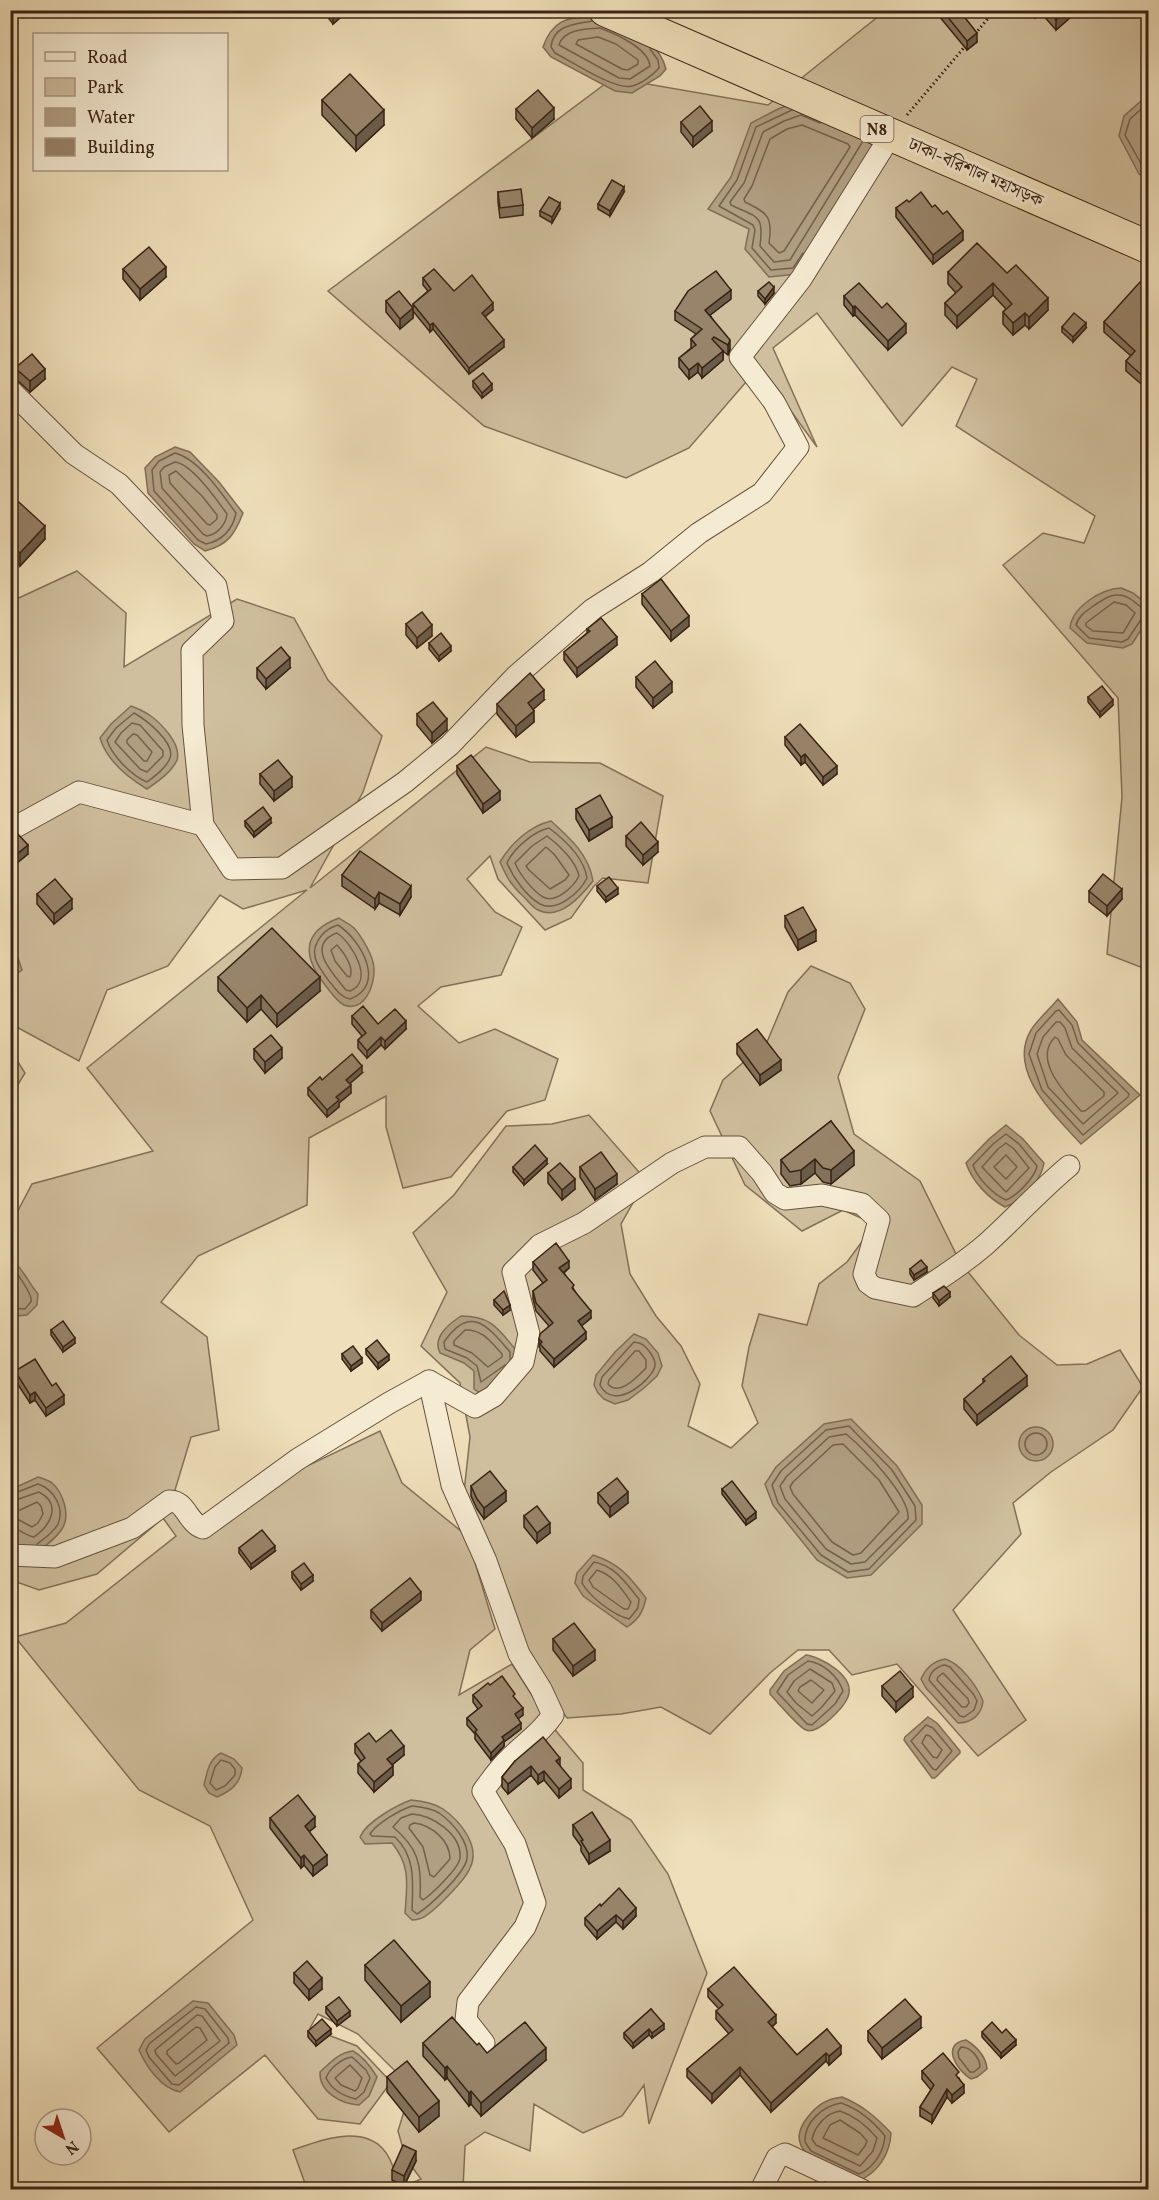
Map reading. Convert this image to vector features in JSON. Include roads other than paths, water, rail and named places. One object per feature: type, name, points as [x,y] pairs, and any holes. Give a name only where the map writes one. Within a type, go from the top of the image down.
[{"type":"highway","name":"ঢাকা-বরিশাল মহাসড়ক","points":[[605,10],[1149,247]]},
{"type":"street","points":[[10,390],[74,454],[118,484],[216,585],[223,621],[192,651],[193,725],[203,825],[232,869],[282,868],[405,782],[464,733],[516,676],[593,609],[651,572],[699,533],[762,494],[798,447],[774,402],[740,357],[801,279],[891,135]]},
{"type":"street","points":[[10,830],[79,792],[203,825]]},
{"type":"street","points":[[429,1381],[475,1407],[494,1396],[523,1362],[529,1334],[513,1272],[540,1245],[584,1223],[672,1163],[705,1147],[740,1147],[775,1193],[785,1199],[822,1195],[862,1204],[879,1220],[864,1274],[868,1283],[875,1288],[913,1296],[986,1244],[1041,1189],[1069,1166]]},
{"type":"street","points":[[10,1555],[55,1557],[132,1528],[169,1501],[180,1504],[196,1527],[202,1528],[298,1459],[429,1381]]},
{"type":"street","points":[[429,1381],[452,1485],[486,1561],[519,1654],[541,1689],[553,1715],[543,1730],[496,1771],[483,1791],[515,1844],[535,1903],[525,1927],[468,2002],[466,2020],[484,2043]]},
{"type":"street","points":[[761,2190],[777,2158],[785,2154],[862,2190]]},
{"type":"water","points":[[601,14],[631,30],[656,49],[666,69],[660,76],[632,93],[615,91],[551,57],[543,47],[553,29],[566,20]]},
{"type":"water","points":[[1148,95],[1148,179],[1139,174],[1119,136],[1124,116]]},
{"type":"water","points":[[802,100],[882,134],[797,274],[769,277],[745,249],[749,229],[708,209],[731,177],[751,123]]},
{"type":"water","points":[[175,447],[190,452],[219,482],[243,513],[230,538],[213,549],[205,551],[194,544],[148,493],[145,468],[155,457]]},
{"type":"water","points":[[1121,588],[1133,593],[1148,605],[1148,619],[1132,644],[1123,648],[1087,643],[1070,628],[1076,613],[1089,600],[1113,589]]},
{"type":"water","points":[[131,706],[148,714],[164,728],[178,754],[172,769],[147,789],[119,768],[107,754],[100,738],[111,724]]},
{"type":"water","points":[[551,821],[583,855],[593,881],[570,905],[554,912],[546,912],[534,908],[516,889],[500,862],[522,836],[543,823]]},
{"type":"water","points":[[339,918],[357,932],[372,959],[373,982],[367,996],[358,1005],[344,1005],[338,1001],[318,975],[310,955],[312,938],[318,930]]},
{"type":"water","points":[[11,943],[22,970],[11,978]]},
{"type":"water","points":[[1058,999],[1077,1022],[1082,1040],[1140,1095],[1081,1144],[1037,1092],[1029,1077],[1025,1062],[1025,1046],[1031,1030]]},
{"type":"water","points":[[1006,1125],[1023,1139],[1044,1163],[1039,1177],[1030,1190],[1005,1207],[981,1188],[966,1163]]},
{"type":"water","points":[[10,1258],[38,1294],[37,1305],[27,1315],[16,1316],[11,1313]]},
{"type":"water","points":[[461,1316],[487,1321],[499,1330],[516,1350],[516,1364],[480,1393],[474,1389],[474,1371],[464,1363],[440,1353],[438,1347],[440,1336]]},
{"type":"water","points":[[634,1334],[646,1339],[658,1353],[662,1366],[657,1376],[644,1388],[628,1400],[615,1404],[598,1393],[594,1385],[596,1375]]},
{"type":"water","points":[[851,1419],[897,1466],[922,1505],[922,1524],[871,1575],[847,1578],[817,1560],[773,1505],[765,1484],[776,1467],[824,1424]]},
{"type":"water","points":[[1036,1427],[1048,1432],[1053,1444],[1048,1456],[1036,1461],[1024,1456],[1019,1444],[1024,1432]]},
{"type":"water","points":[[38,1477],[55,1486],[62,1498],[66,1517],[60,1532],[38,1551],[22,1549],[11,1540],[10,1490]]},
{"type":"water","points":[[593,1555],[610,1562],[623,1572],[646,1598],[640,1615],[627,1627],[583,1596],[575,1583],[577,1573]]},
{"type":"water","points":[[806,1655],[820,1659],[836,1669],[847,1682],[849,1689],[848,1697],[836,1713],[824,1724],[811,1730],[806,1730],[799,1725],[770,1694],[770,1690],[784,1671]]},
{"type":"water","points":[[945,1659],[951,1661],[967,1676],[983,1701],[978,1714],[968,1721],[958,1723],[926,1688],[921,1679],[930,1666]]},
{"type":"water","points":[[928,1717],[937,1723],[960,1751],[935,1778],[932,1778],[904,1740]]},
{"type":"water","points":[[221,1753],[234,1759],[242,1768],[240,1778],[234,1786],[217,1797],[209,1793],[204,1785],[211,1762]]},
{"type":"water","points":[[411,1800],[436,1805],[443,1809],[462,1827],[473,1851],[473,1860],[465,1877],[427,1915],[412,1920],[405,1913],[406,1876],[398,1851],[392,1843],[365,1844],[360,1837],[375,1820]]},
{"type":"water","points":[[193,2001],[208,2003],[234,2035],[237,2045],[180,2092],[173,2090],[155,2076],[139,2050],[145,2039]]},
{"type":"water","points":[[966,2040],[980,2052],[987,2069],[971,2079],[956,2064],[952,2052],[958,2042]]},
{"type":"water","points":[[353,2051],[367,2062],[377,2077],[369,2096],[359,2105],[332,2096],[323,2085],[320,2072],[331,2061]]},
{"type":"water","points":[[842,2097],[868,2112],[891,2133],[882,2162],[865,2178],[858,2181],[812,2158],[804,2150],[800,2141],[800,2131],[814,2110],[822,2103]]}]
